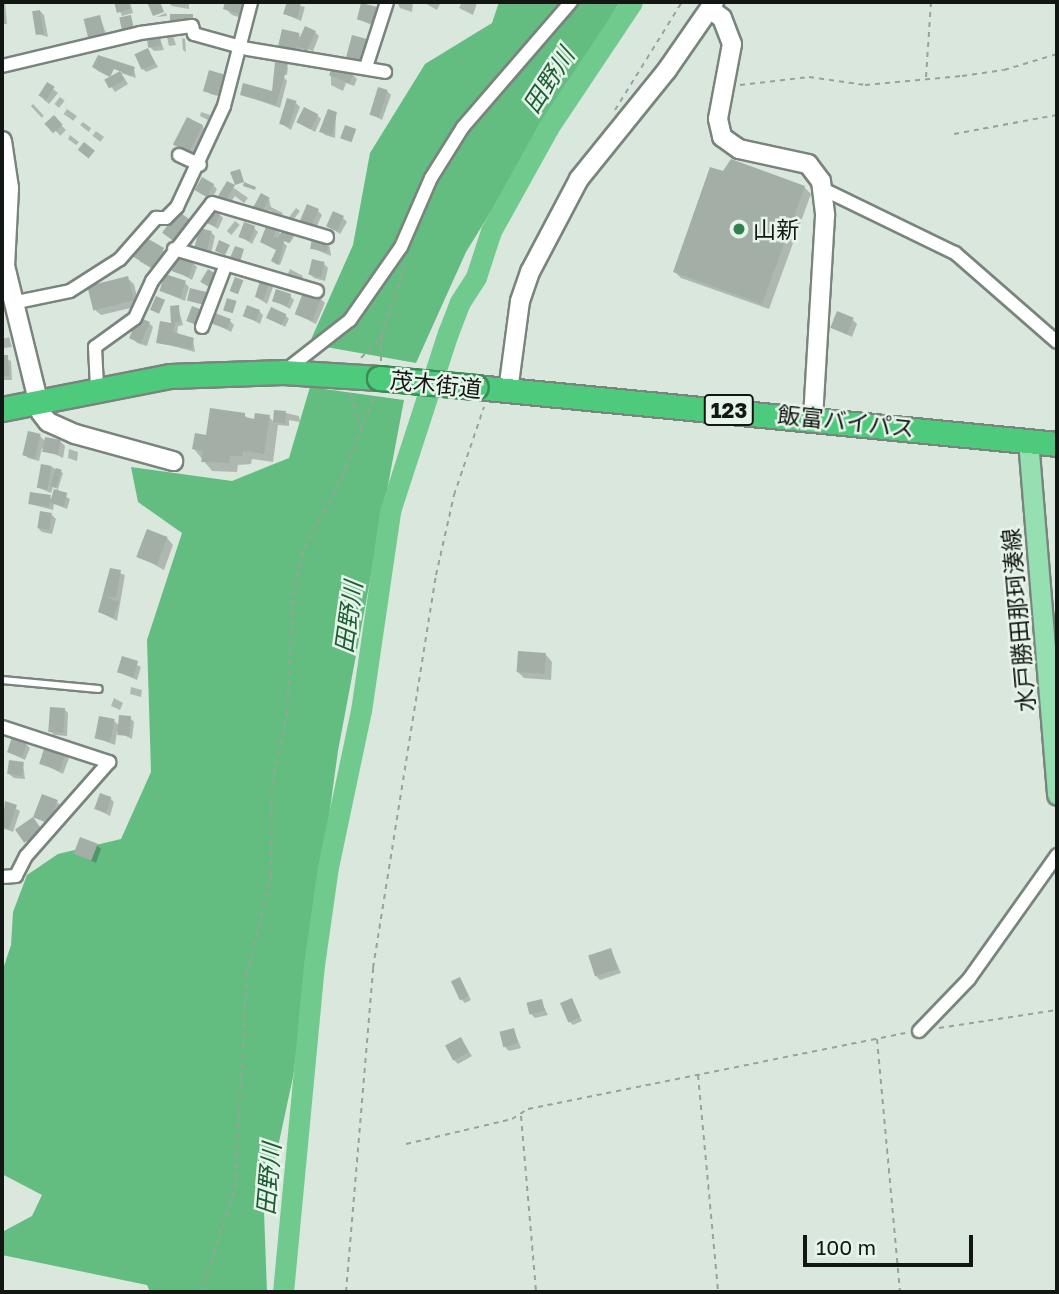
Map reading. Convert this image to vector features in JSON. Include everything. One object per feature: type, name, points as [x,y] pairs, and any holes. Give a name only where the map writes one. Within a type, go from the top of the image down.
[{"type":"highway","name":"茂木街道","points":[[2,409],[97,387],[170,376],[283,372],[492,389]]},
{"type":"highway","name":"飯富バイパス","points":[[492,389],[813,418],[1057,444]]},
{"type":"main road","name":"水戸勝田那珂湊線","points":[[1028,440],[1057,792]]},
{"type":"street","points":[[12,303],[70,291],[120,259],[156,218],[166,218],[177,207],[200,165],[224,106],[251,2]]},
{"type":"street","points":[[366,67],[387,2]]},
{"type":"street","points":[[283,372],[350,320],[401,247],[431,178],[463,127],[571,2]]},
{"type":"street","points":[[712,5],[722,18],[732,44],[718,119],[728,144],[808,164],[823,189],[955,253],[1057,342]]},
{"type":"street","name":"茂木街道","points":[[492,389],[520,301],[569,198],[595,155],[667,70],[712,5]]},
{"type":"street","points":[[2,65],[140,33],[192,26],[194,34],[241,46],[386,72]]},
{"type":"street","points":[[2,144],[9,188],[5,279],[35,402],[48,422],[75,434],[173,461]]},
{"type":"street","points":[[180,155],[200,165]]},
{"type":"street","points":[[813,418],[823,189]]},
{"type":"street","points":[[97,387],[95,347],[135,318],[174,249],[212,203],[327,237]]},
{"type":"street","points":[[174,249],[317,291]]},
{"type":"street","points":[[202,327],[226,264]]},
{"type":"street","points":[[2,727],[109,762],[26,856],[16,876],[2,877]]},
{"type":"street","points":[[919,1031],[969,979],[1057,855]]},
{"type":"lane","points":[[2,680],[99,689]]},
{"type":"path","points":[[612,118],[682,2]]},
{"type":"path","points":[[926,78],[931,2]]},
{"type":"path","points":[[725,83],[809,77],[864,85],[1004,70],[1057,54]]},
{"type":"path","points":[[954,134],[1057,115]]},
{"type":"path","points":[[357,365],[381,336],[407,271],[401,247]]},
{"type":"path","points":[[201,1292],[235,1188],[247,975],[271,874],[272,784],[287,715],[293,596],[304,548],[342,478],[378,381],[381,336]]},
{"type":"path","points":[[351,386],[360,428]]},
{"type":"path","points":[[346,1292],[373,968],[439,564],[454,495],[492,389]]},
{"type":"path","points":[[406,1144],[521,1116],[528,1109],[698,1074],[877,1038],[1057,1010]]},
{"type":"path","points":[[877,1038],[901,1292]]},
{"type":"path","points":[[698,1074],[718,1292]]},
{"type":"path","points":[[521,1116],[536,1292]]},
{"type":"green space","points":[[499,2],[620,2],[466,252],[416,363],[309,344],[353,245],[370,153],[425,64],[492,23]]},
{"type":"green space","points":[[310,387],[404,400],[338,751],[293,1077],[264,1212],[267,1292],[150,1292],[147,1285],[2,1255],[2,1232],[32,1216],[42,1195],[2,1174],[2,972],[11,945],[13,912],[27,875],[58,854],[121,839],[151,772],[147,640],[182,533],[138,502],[131,467],[232,481],[289,458]]},
{"type":"building","points":[[114,2],[128,2],[130,9],[117,13]]},
{"type":"building","points":[[147,2],[160,2],[164,12],[153,16]]},
{"type":"building","points":[[225,2],[242,2],[239,14],[223,9]]},
{"type":"building","points":[[287,2],[301,2],[297,18],[283,14]]},
{"type":"building","points":[[361,3],[377,7],[372,23],[357,19]]},
{"type":"building","points":[[40,10],[44,34],[36,35],[32,11]]},
{"type":"building","points":[[170,14],[193,14],[193,20],[170,20]]},
{"type":"building","points":[[100,15],[105,35],[89,39],[84,19]]},
{"type":"building","points":[[131,15],[134,29],[122,31],[119,17]]},
{"type":"building","points":[[305,26],[316,31],[307,51],[296,46]]},
{"type":"building","points":[[282,29],[300,33],[295,53],[278,48]]},
{"type":"building","points":[[159,31],[161,46],[148,48],[146,33]]},
{"type":"building","points":[[352,35],[371,40],[365,62],[346,57]]},
{"type":"building","points":[[148,48],[155,63],[142,70],[134,54]]},
{"type":"building","points":[[98,55],[135,67],[132,76],[114,69],[110,77],[92,67]]},
{"type":"building","points":[[275,62],[288,64],[276,105],[240,95],[243,83],[272,91]]},
{"type":"building","points":[[333,65],[354,73],[350,83],[329,75]]},
{"type":"building","points":[[209,70],[223,74],[217,95],[203,91]]},
{"type":"building","points":[[120,71],[125,80],[109,88],[104,80]]},
{"type":"building","points":[[47,82],[55,87],[46,100],[39,96]]},
{"type":"building","points":[[378,87],[388,90],[379,118],[370,115]]},
{"type":"building","points":[[287,98],[297,101],[289,127],[279,124]]},
{"type":"building","points":[[304,107],[318,114],[311,129],[296,122]]},
{"type":"building","points":[[328,109],[337,112],[332,135],[319,132]]},
{"type":"building","points":[[54,115],[63,125],[53,133],[44,124]]},
{"type":"building","points":[[187,117],[203,125],[189,153],[173,145]]},
{"type":"building","points":[[345,125],[356,129],[351,142],[340,138]]},
{"type":"building","points":[[84,142],[95,151],[89,159],[78,150]]},
{"type":"building","name":"山新","points":[[731,159],[805,186],[762,304],[673,272],[710,167],[723,171]]},
{"type":"building","points":[[240,169],[244,182],[235,185],[230,172]]},
{"type":"building","points":[[202,177],[214,184],[207,197],[194,190]]},
{"type":"building","points":[[227,181],[235,185],[226,200],[218,196]]},
{"type":"building","points":[[244,182],[256,187],[255,190],[243,186]]},
{"type":"building","points":[[261,193],[270,198],[262,213],[253,208]]},
{"type":"building","points":[[307,204],[319,209],[311,227],[299,222]]},
{"type":"building","points":[[209,208],[220,212],[215,226],[204,222]]},
{"type":"building","points":[[178,211],[189,219],[173,241],[162,233]]},
{"type":"building","points":[[333,211],[344,216],[337,231],[326,227]]},
{"type":"building","points":[[244,222],[255,226],[250,241],[239,237]]},
{"type":"building","points":[[267,224],[277,228],[273,237],[278,238],[284,227],[294,232],[289,243],[284,241],[278,265],[271,261],[276,250],[260,242]]},
{"type":"building","points":[[199,228],[212,231],[207,251],[194,248]]},
{"type":"building","points":[[145,237],[164,248],[153,268],[134,257]]},
{"type":"building","points":[[312,238],[329,241],[327,252],[310,249]]},
{"type":"building","points":[[219,240],[230,245],[225,255],[215,251]]},
{"type":"building","points":[[235,246],[244,249],[240,262],[230,258]]},
{"type":"building","points":[[177,255],[194,261],[188,277],[171,271]]},
{"type":"building","points":[[312,259],[325,262],[321,278],[308,275]]},
{"type":"building","points":[[208,269],[218,275],[211,288],[200,282]]},
{"type":"building","points":[[165,274],[186,281],[180,298],[159,291]]},
{"type":"building","points":[[128,276],[134,300],[93,310],[87,286]]},
{"type":"building","points":[[235,277],[243,280],[238,294],[230,291]]},
{"type":"building","points":[[261,278],[270,281],[263,300],[255,297]]},
{"type":"building","points":[[190,288],[210,293],[207,306],[187,301]]},
{"type":"building","points":[[276,289],[291,294],[287,306],[272,301]]},
{"type":"building","points":[[304,290],[322,297],[312,321],[295,314]]},
{"type":"building","points":[[156,296],[165,300],[159,314],[150,310]]},
{"type":"building","points":[[227,298],[237,301],[233,313],[223,310]]},
{"type":"building","points":[[179,305],[180,322],[175,322],[173,332],[194,338],[191,349],[156,343],[160,321],[171,323],[170,306]]},
{"type":"building","points":[[247,305],[260,310],[256,321],[243,316]]},
{"type":"building","points":[[192,306],[205,311],[199,326],[186,321]]},
{"type":"building","points":[[271,307],[286,314],[281,325],[266,318]]},
{"type":"building","points":[[837,311],[854,318],[847,334],[830,328]]},
{"type":"building","points":[[215,313],[231,319],[227,329],[211,323]]},
{"type":"building","points":[[138,317],[150,322],[141,343],[129,338]]},
{"type":"building","points":[[2,355],[8,355],[9,376],[2,376]]},
{"type":"building","points":[[210,408],[245,413],[245,417],[254,419],[255,413],[270,415],[264,454],[243,451],[243,456],[230,456],[229,463],[201,462],[203,451],[192,449],[195,433],[206,435]]},
{"type":"building","points":[[274,410],[286,411],[285,423],[273,422]]},
{"type":"building","points":[[28,431],[41,434],[35,458],[22,455]]},
{"type":"building","points":[[45,437],[61,440],[58,455],[42,452]]},
{"type":"building","points":[[41,464],[52,466],[48,490],[37,488]]},
{"type":"building","points":[[56,468],[62,470],[56,488],[50,486]]},
{"type":"building","points":[[54,489],[67,493],[63,506],[50,502]]},
{"type":"building","points":[[30,492],[51,495],[49,507],[28,504]]},
{"type":"building","points":[[40,511],[52,513],[49,530],[37,528]]},
{"type":"building","points":[[147,529],[168,537],[157,565],[136,557]]},
{"type":"building","points":[[110,568],[121,570],[116,598],[104,596],[119,602],[113,618],[98,612]]},
{"type":"building","points":[[518,651],[546,653],[544,674],[517,672]]},
{"type":"building","points":[[122,656],[138,661],[133,677],[117,672]]},
{"type":"building","points":[[50,707],[65,708],[63,733],[48,732]]},
{"type":"building","points":[[119,715],[131,716],[129,736],[117,735]]},
{"type":"building","points":[[99,716],[115,719],[110,742],[95,739]]},
{"type":"building","points":[[12,737],[27,742],[22,757],[7,752]]},
{"type":"building","points":[[45,746],[66,753],[60,771],[39,764]]},
{"type":"building","points":[[9,760],[24,762],[22,776],[7,774]]},
{"type":"building","points":[[100,793],[111,797],[105,813],[94,809]]},
{"type":"building","points":[[42,794],[58,800],[49,823],[33,817]]},
{"type":"building","points":[[5,801],[17,805],[9,829],[2,827]]},
{"type":"building","points":[[33,817],[42,830],[24,843],[15,830]]},
{"type":"building","points":[[80,837],[98,844],[91,861],[74,854]]},
{"type":"building","points":[[611,948],[618,969],[595,976],[588,955]]},
{"type":"building","points":[[460,977],[469,996],[460,1000],[451,981]]},
{"type":"building","points":[[572,998],[580,1017],[568,1022],[560,1003]]},
{"type":"building","points":[[542,999],[545,1011],[529,1015],[526,1003]]},
{"type":"building","points":[[514,1028],[518,1044],[503,1047],[499,1032]]},
{"type":"building","points":[[461,1037],[469,1052],[453,1060],[445,1045]]},
{"type":"waterway","name":"田野川","points":[[283,1292],[314,965],[328,867],[361,711],[390,511],[448,333],[460,302],[476,277],[491,231],[548,128],[632,2]]},
{"type":"place","name":"山新","points":[[739,229]]}]
